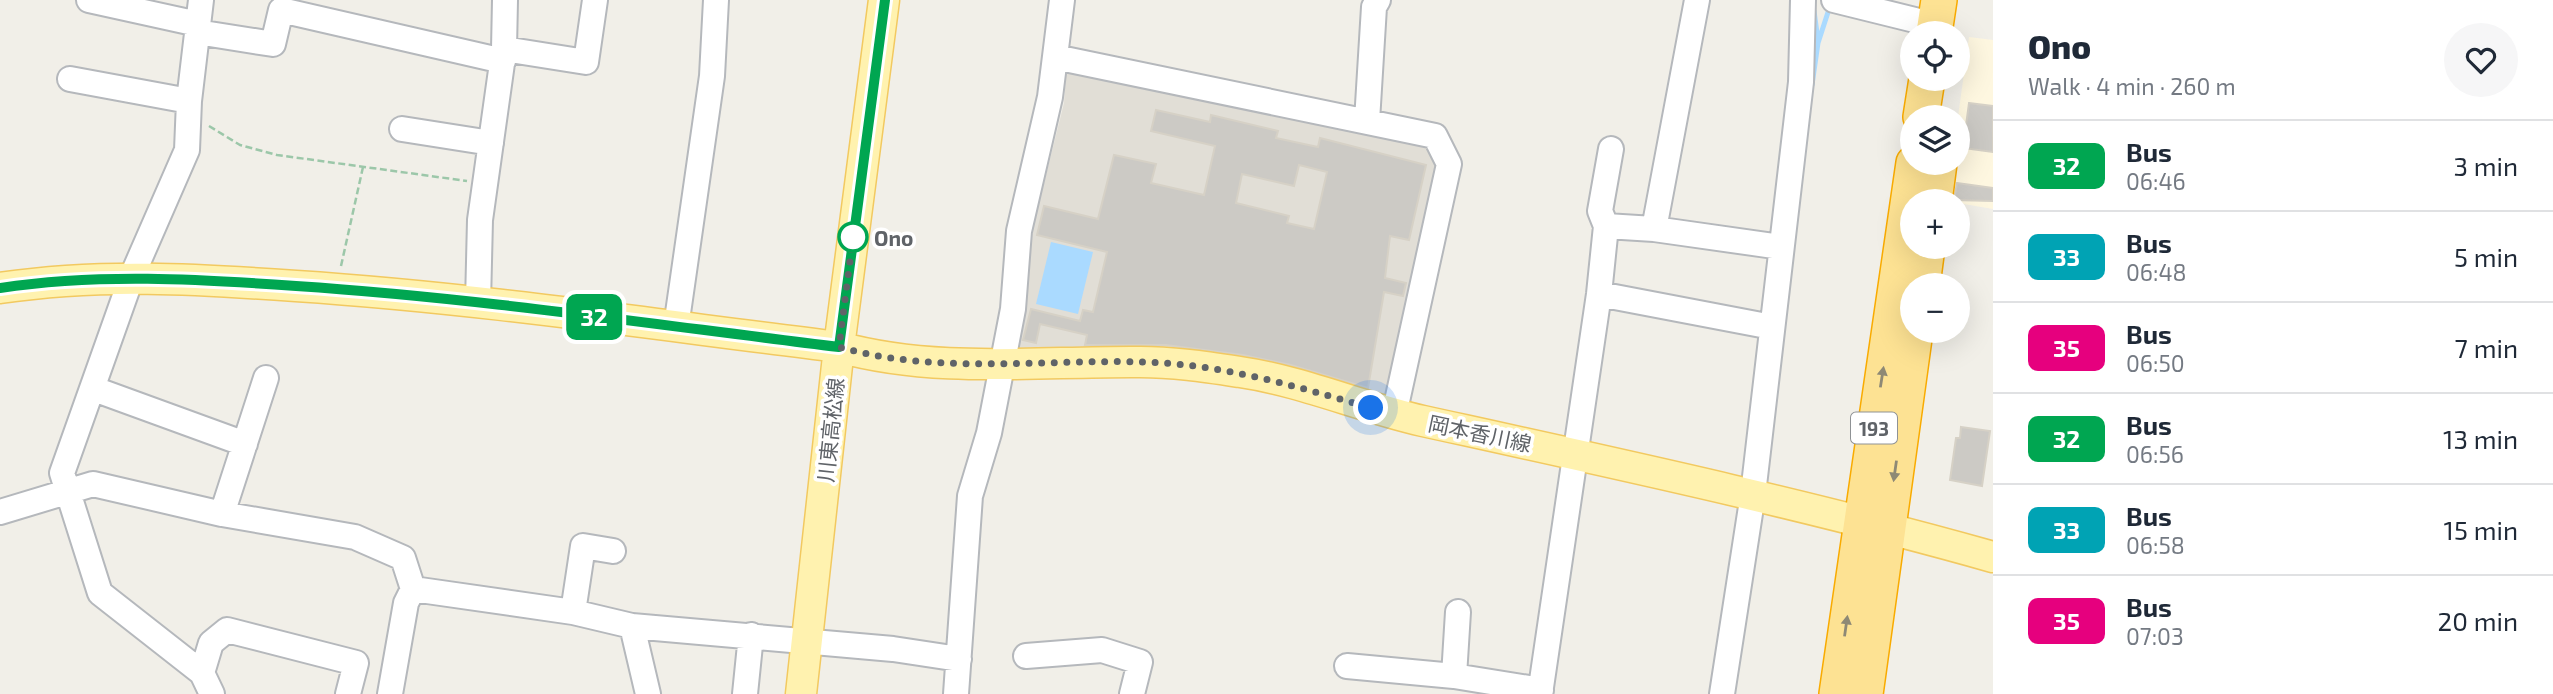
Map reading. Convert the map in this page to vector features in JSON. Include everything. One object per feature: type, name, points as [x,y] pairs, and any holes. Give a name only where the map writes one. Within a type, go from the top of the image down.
[{"type":"highway","points":[[1943,21],[1963,0]]},
{"type":"highway","name":"193","points":[[1865,694],[1874,525],[1913,175]]},
{"type":"highway","name":"193","points":[[1837,694],[1912,343]]},
{"type":"main road","name":"川東高松線","points":[[801,694],[839,347],[884,0]]},
{"type":"main road","name":"岡本香川線","points":[[0,288],[79,278],[132,276],[336,289],[478,303],[839,347],[870,356],[1002,365],[1140,362],[1185,364],[1255,374],[1394,415],[1753,494],[1993,557]]},
{"type":"street","points":[[89,0],[272,44],[281,10],[503,55],[586,62],[595,0]]},
{"type":"street","points":[[201,0],[187,150],[132,276],[62,473],[65,490],[77,515],[100,593],[207,684]]},
{"type":"street","points":[[478,303],[480,220],[503,55],[505,0]]},
{"type":"street","points":[[676,327],[712,76],[716,0]]},
{"type":"street","points":[[956,694],[970,496],[989,433],[1013,309],[1019,231],[1048,110],[1062,0]]},
{"type":"street","points":[[1367,121],[1374,7],[1378,0]]},
{"type":"street","points":[[1654,229],[1697,0]]},
{"type":"street","points":[[1723,694],[1753,494],[1801,82],[1803,0]]},
{"type":"street","points":[[1834,0],[1932,21]]},
{"type":"street","points":[[1055,57],[1435,136],[1449,164],[1394,415]]},
{"type":"street","points":[[70,79],[189,110]]},
{"type":"street","points":[[402,130],[491,143]]},
{"type":"street","points":[[1347,666],[1454,676],[1540,692],[1573,454],[1599,294],[1606,226],[1600,211],[1611,149]]},
{"type":"street","points":[[1606,226],[1654,229],[1781,247]]},
{"type":"street","points":[[1599,294],[1772,327]]},
{"type":"street","points":[[222,514],[266,378]]},
{"type":"street","points":[[94,389],[245,444]]},
{"type":"street","points":[[0,512],[65,490],[93,484],[222,514],[355,537],[403,558],[413,589],[406,603],[390,694]]},
{"type":"street","points":[[573,612],[583,546],[613,551]]},
{"type":"street","points":[[413,589],[573,612],[632,626],[893,649],[959,659]]},
{"type":"street","points":[[1454,676],[1458,612]]},
{"type":"street","points":[[632,626],[648,694]]},
{"type":"street","points":[[207,684],[211,643],[227,630],[356,663],[348,694]]},
{"type":"street","points":[[745,694],[751,635]]},
{"type":"street","points":[[1026,656],[1102,650],[1140,662],[1132,694]]},
{"type":"path","points":[[189,110],[240,145],[264,152],[486,183]]},
{"type":"path","points":[[336,289],[363,167]]},
{"type":"shaded area","points":[[1970,37],[1993,40],[1993,209],[1970,205],[1970,189],[1948,189],[1950,175],[1970,175],[1970,105],[1960,105],[1962,91],[1970,91]]},
{"type":"shaded area","points":[[1075,69],[1431,140],[1444,167],[1386,398],[1021,354],[1015,345],[1033,227],[1064,103],[1066,74]]},
{"type":"water","points":[[1051,242],[1093,252],[1078,314],[1036,304]]},
{"type":"building","points":[[1969,105],[1993,106],[1993,152],[1970,149]]},
{"type":"building","points":[[1156,110],[1210,122],[1211,115],[1278,131],[1276,138],[1318,147],[1320,138],[1426,165],[1409,240],[1390,236],[1385,278],[1406,283],[1403,296],[1384,292],[1368,388],[1291,365],[1243,355],[1166,345],[1085,345],[1087,335],[1040,324],[1036,343],[1023,340],[1031,309],[1080,321],[1083,310],[1093,312],[1107,252],[1037,235],[1044,206],[1098,219],[1114,155],[1156,164],[1151,183],[1204,195],[1215,146],[1151,131]],"holes":[[[1299,165],[1327,172],[1314,229],[1287,223],[1289,216],[1236,203],[1242,174],[1294,186]]]},
{"type":"building","points":[[1957,183],[1993,188],[1993,201],[1970,200],[1970,189],[1956,189]]},
{"type":"building","points":[[1961,427],[1990,431],[1982,486],[1950,480],[1956,438],[1960,438]]},
{"type":"waterway","points":[[1812,85],[1818,43],[1830,6]]},
{"type":"waterway","points":[[1814,11],[1818,40]]},
{"type":"bus line","name":"32","points":[[0,288],[79,278],[132,276],[381,292],[839,347],[885,0]]},
{"type":"place","name":"Ono","points":[[853,237]]},
{"type":"route","points":[[853,237],[839,347],[870,356],[1002,365],[1140,362],[1185,364],[1255,374],[1371,408]]}]
